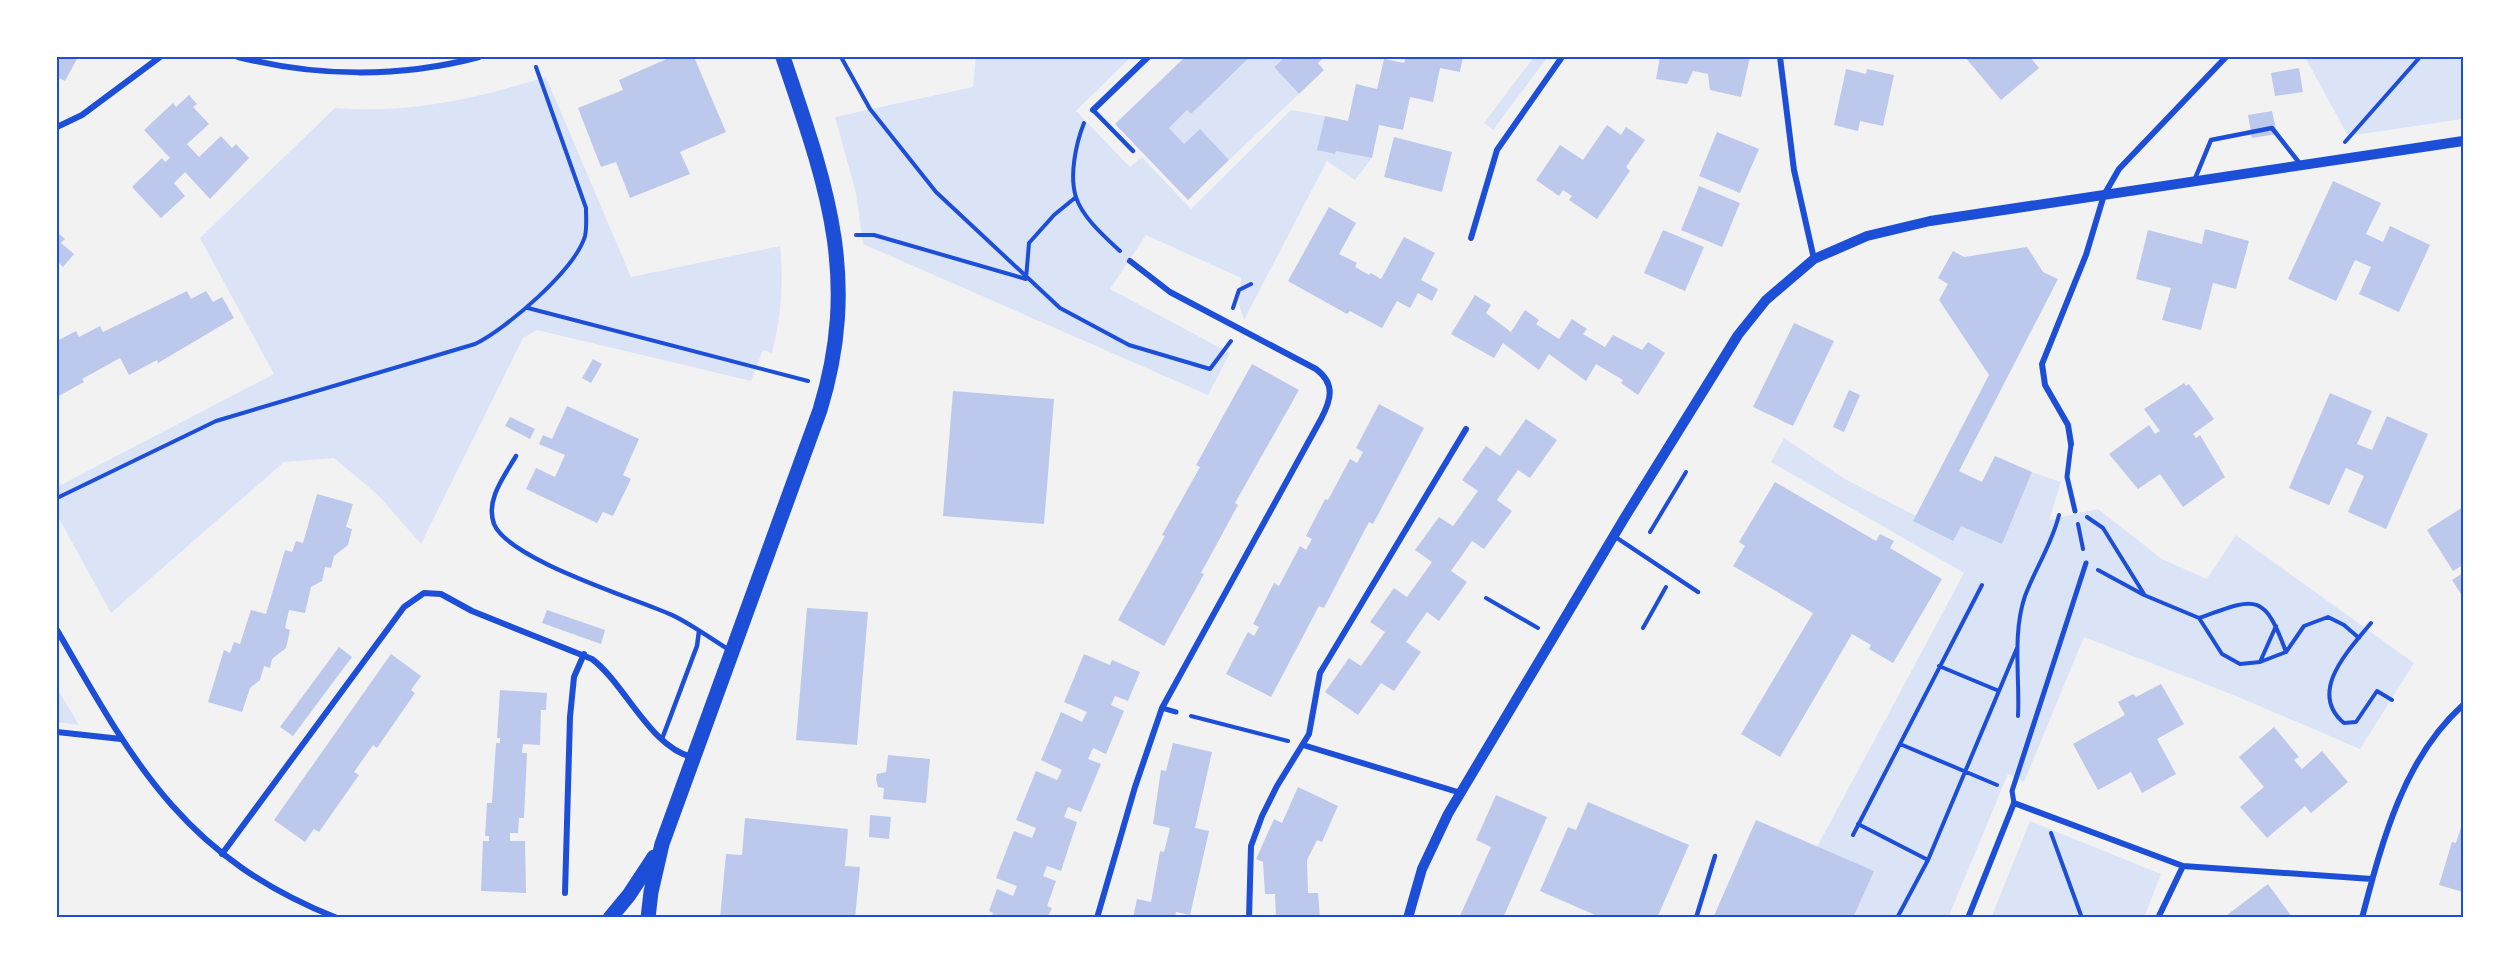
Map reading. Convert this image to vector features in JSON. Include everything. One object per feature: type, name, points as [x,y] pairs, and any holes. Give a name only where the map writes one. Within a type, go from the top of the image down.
[{"type":"main road","points":[[648,918],[651,892],[662,844],[822,403],[833,358],[839,316],[839,269],[834,227],[783,57]]},
{"type":"main road","points":[[610,918],[629,896],[662,844]]},
{"type":"street","points":[[57,127],[82,115],[160,57]]},
{"type":"street","points":[[238,57],[288,67],[353,73],[413,70],[479,57]]},
{"type":"street","points":[[1093,110],[1148,57]]},
{"type":"street","points":[[1471,238],[1497,150],[1562,57]]},
{"type":"street","points":[[1780,57],[1794,170],[1814,259]]},
{"type":"street","points":[[2076,511],[2067,477],[2071,444],[2067,425],[2045,385],[2042,364],[2086,255],[2104,195],[2119,169],[2226,57]]},
{"type":"street","points":[[1409,917],[1429,853],[1461,793],[1614,536],[1738,335],[1766,300],[1814,259],[1851,242],[1910,225],[2463,141]]},
{"type":"street","points":[[1097,918],[1134,787],[1162,708],[1324,414],[1330,389],[1327,379],[1316,369],[1170,292],[1130,261]]},
{"type":"street","points":[[1249,918],[1251,846],[1262,816],[1277,786],[1303,745],[1314,718],[1315,691],[1320,673],[1466,429]]},
{"type":"street","points":[[1968,918],[2014,803],[2012,791],[2086,563]]},
{"type":"street","points":[[222,854],[412,598],[424,592],[441,594],[472,611],[584,654],[607,672],[662,739],[675,750],[694,758]]},
{"type":"street","points":[[57,630],[121,739],[174,809],[222,854],[270,887],[337,918]]},
{"type":"street","points":[[565,893],[570,717],[574,677],[584,654]]},
{"type":"street","points":[[2362,918],[2372,879],[2402,792],[2424,750],[2463,705]]},
{"type":"street","points":[[1162,708],[1176,712]]},
{"type":"street","points":[[57,732],[121,739]]},
{"type":"street","points":[[1303,745],[1461,793]]},
{"type":"street","points":[[2014,803],[2044,812],[2183,866],[2372,879]]},
{"type":"street","points":[[2158,918],[2183,866]]},
{"type":"lane","points":[[1093,110],[1133,151]]},
{"type":"lane","points":[[2194,181],[2211,140],[2272,128],[2301,165]]},
{"type":"lane","points":[[516,456],[493,502],[494,523],[504,537],[564,572],[672,615],[732,653]]},
{"type":"lane","points":[[1614,536],[1698,592]]},
{"type":"lane","points":[[662,739],[697,646],[699,631]]},
{"type":"lane","points":[[1696,918],[1715,856]]},
{"type":"path","points":[[841,57],[870,109],[936,192],[1026,279],[1060,308],[1129,345],[1210,369],[1225,349]]},
{"type":"path","points":[[2335,160],[2348,136],[2420,57]]},
{"type":"path","points":[[57,498],[216,421],[475,344],[493,335],[528,308],[573,257],[585,236],[587,223],[586,208],[536,67]]},
{"type":"path","points":[[1093,110],[1085,120],[1078,141],[1074,179],[1076,197],[1088,217],[1130,261]]},
{"type":"path","points":[[1026,279],[1029,243],[1054,215],[1076,197]]},
{"type":"path","points":[[856,236],[874,235],[1026,279]]},
{"type":"path","points":[[1239,290],[1251,284]]},
{"type":"path","points":[[528,308],[767,371]]},
{"type":"path","points":[[1650,532],[1686,472]]},
{"type":"path","points":[[2018,727],[2018,646],[2024,598],[2055,530],[2067,477]]},
{"type":"path","points":[[2076,511],[2086,563],[2144,595],[2199,618],[2222,654],[2240,664],[2260,662],[2286,651],[2304,626],[2328,616],[2344,625],[2359,638]]},
{"type":"path","points":[[2076,511],[2103,528],[2144,595]]},
{"type":"path","points":[[1643,628],[1672,575]]},
{"type":"path","points":[[1853,835],[1982,585]]},
{"type":"path","points":[[1486,598],[1554,637]]},
{"type":"path","points":[[2199,618],[2248,603],[2262,605],[2277,625],[2286,651]]},
{"type":"path","points":[[2372,623],[2336,668],[2328,696],[2334,714],[2344,723],[2356,722],[2377,691],[2392,700]]},
{"type":"path","points":[[2260,662],[2277,625]]},
{"type":"path","points":[[1897,918],[1928,860],[2018,646]]},
{"type":"path","points":[[1940,666],[1999,691]]},
{"type":"path","points":[[1176,712],[1303,745]]},
{"type":"path","points":[[1900,744],[2012,791]]},
{"type":"path","points":[[2044,812],[2082,918]]},
{"type":"path","points":[[1858,824],[1928,860]]},
{"type":"shaded area","points":[[976,57],[1131,57],[1076,111],[1130,167],[1142,157],[1191,209],[1291,110],[1325,116],[1318,150],[1372,158],[1355,180],[1327,161],[1244,320],[1239,304],[1241,278],[1146,235],[1110,289],[1230,353],[1208,395],[863,244],[856,193],[835,117],[973,87]]},
{"type":"shaded area","points":[[1250,57],[1285,57],[1274,67],[1299,94],[1229,160],[1200,130],[1184,144],[1169,128],[1187,110],[1191,114]]},
{"type":"shaded area","points":[[1534,57],[1548,57],[1493,130],[1484,123]]},
{"type":"shaded area","points":[[2305,57],[2463,57],[2463,119],[2348,136]]},
{"type":"shaded area","points":[[546,77],[631,277],[780,246],[782,286],[775,340],[772,353],[763,350],[751,381],[537,330],[523,338],[421,544],[378,495],[334,458],[284,462],[111,613],[57,515],[57,487],[274,374],[200,238],[335,108],[416,107],[468,98]]},
{"type":"shaded area","points":[[1784,438],[1845,479],[1916,516],[1914,521],[1952,541],[1961,526],[2002,543],[2032,472],[2061,482],[2049,520],[2098,509],[2162,559],[2207,579],[2236,535],[2414,663],[2360,749],[2236,696],[2084,637],[2024,782],[2008,774],[1948,918],[1853,918],[1873,871],[1817,847],[1964,573],[1771,462]]},
{"type":"shaded area","points":[[57,688],[79,725],[57,722]]},
{"type":"shaded area","points":[[2030,821],[2161,874],[2144,918],[1991,918]]},
{"type":"building","points":[[57,57],[78,57],[65,81],[57,77]]},
{"type":"building","points":[[671,57],[694,57],[726,132],[680,152],[690,174],[630,198],[616,162],[601,167],[578,108],[623,90],[619,80]]},
{"type":"building","points":[[1185,57],[1250,57],[1191,114],[1187,110],[1169,128],[1184,144],[1200,129],[1229,160],[1188,200],[1115,124]]},
{"type":"building","points":[[1285,57],[1324,57],[1318,63],[1324,70],[1299,94],[1274,67]]},
{"type":"building","points":[[1406,57],[1463,57],[1460,72],[1440,68],[1433,102],[1410,97],[1403,130],[1379,125],[1372,158],[1317,150],[1325,116],[1348,121],[1356,84],[1377,89],[1384,59],[1404,63]]},
{"type":"building","points":[[1660,57],[1750,57],[1741,97],[1710,90],[1708,74],[1693,71],[1687,84],[1656,79]]},
{"type":"building","points":[[1965,57],[2030,57],[2039,68],[2001,100]]},
{"type":"building","points":[[2299,68],[2303,92],[2275,96],[2271,73]]},
{"type":"building","points":[[1846,69],[1866,74],[1867,69],[1894,75],[1883,126],[1860,121],[1858,131],[1834,125]]},
{"type":"building","points":[[189,95],[197,104],[193,107],[209,124],[187,144],[199,157],[221,136],[232,148],[236,144],[249,158],[210,199],[185,172],[174,183],[185,196],[161,218],[132,187],[162,158],[165,162],[170,158],[144,130],[173,103],[176,107]]},
{"type":"building","points":[[2272,111],[2277,134],[2252,138],[2248,115]]},
{"type":"building","points":[[1607,125],[1621,135],[1626,127],[1645,140],[1626,167],[1630,171],[1597,219],[1569,200],[1572,196],[1563,190],[1559,196],[1536,180],[1560,145],[1583,160]]},
{"type":"building","points":[[1717,132],[1759,149],[1740,193],[1699,176]]},
{"type":"building","points":[[1394,137],[1452,152],[1442,192],[1384,177]]},
{"type":"building","points":[[2333,181],[2381,203],[2366,234],[2383,242],[2390,226],[2430,245],[2399,312],[2359,294],[2371,267],[2355,260],[2336,301],[2288,279]]},
{"type":"building","points":[[1699,186],[1740,203],[1722,247],[1681,230]]},
{"type":"building","points":[[1329,207],[1356,223],[1339,254],[1357,263],[1355,267],[1369,275],[1371,273],[1381,279],[1404,237],[1435,253],[1421,280],[1438,289],[1432,301],[1418,293],[1410,308],[1397,301],[1382,328],[1350,311],[1347,314],[1288,281]]},
{"type":"building","points":[[2205,229],[2249,241],[2236,289],[2213,283],[2201,330],[2162,320],[2171,288],[2136,279],[2148,230],[2202,244]]},
{"type":"building","points":[[1663,230],[1704,247],[1685,291],[1644,273]]},
{"type":"building","points":[[57,232],[65,239],[61,243],[74,254],[63,267],[59,263],[57,266]]},
{"type":"building","points":[[2027,247],[2043,272],[2058,279],[1959,471],[1982,482],[1995,456],[2032,472],[2002,544],[1961,526],[1953,541],[1913,521],[1989,375],[1939,300],[1948,284],[1938,278],[1953,251],[1964,257]]},
{"type":"building","points":[[187,291],[191,299],[206,291],[213,302],[222,297],[234,318],[158,363],[157,360],[129,375],[120,358],[82,379],[84,382],[57,397],[57,341],[76,331],[79,337],[100,326],[103,332]]},
{"type":"building","points":[[1475,295],[1491,305],[1486,313],[1511,332],[1525,310],[1539,320],[1536,324],[1559,339],[1572,319],[1587,329],[1583,334],[1605,347],[1613,335],[1642,350],[1648,342],[1665,353],[1638,395],[1621,383],[1623,380],[1596,364],[1586,381],[1549,354],[1539,370],[1503,343],[1494,358],[1451,334]]},
{"type":"building","points":[[1794,323],[1834,341],[1793,426],[1753,407]]},
{"type":"building","points":[[593,359],[602,364],[591,383],[582,378]]},
{"type":"building","points":[[1252,364],[1299,390],[1235,503],[1238,505],[1201,573],[1204,574],[1164,646],[1118,620],[1200,467],[1196,465]]},
{"type":"building","points":[[2184,383],[2186,386],[2189,384],[2214,419],[2193,434],[2196,438],[2200,435],[2225,477],[2183,507],[2160,474],[2138,489],[2109,454],[2149,425],[2155,434],[2160,431],[2144,409]]},
{"type":"building","points":[[1849,390],[1860,395],[1844,432],[1833,427]]},
{"type":"building","points":[[953,391],[1054,399],[1044,524],[943,516]]},
{"type":"building","points":[[2330,393],[2372,411],[2357,444],[2372,450],[2387,416],[2428,434],[2386,529],[2348,512],[2364,476],[2346,468],[2329,505],[2289,488]]},
{"type":"building","points":[[1379,404],[1424,428],[1373,524],[1369,522],[1324,608],[1319,606],[1271,697],[1226,674],[1248,632],[1254,636],[1259,627],[1253,624],[1274,583],[1279,586],[1300,546],[1306,550],[1312,539],[1306,536],[1325,499],[1328,500],[1350,459],[1357,463],[1363,452],[1356,448]]},
{"type":"building","points":[[567,406],[639,439],[623,475],[631,479],[613,516],[603,512],[597,523],[526,489],[536,468],[555,477],[565,455],[539,444],[543,435],[552,439]]},
{"type":"building","points":[[510,417],[535,429],[530,439],[505,426]]},
{"type":"building","points":[[1526,419],[1557,440],[1530,478],[1518,470],[1497,500],[1512,511],[1484,549],[1472,541],[1451,571],[1467,582],[1439,621],[1427,612],[1406,642],[1421,652],[1394,691],[1381,683],[1358,715],[1325,692],[1349,658],[1361,666],[1385,632],[1370,622],[1394,588],[1407,597],[1432,562],[1415,550],[1439,517],[1453,526],[1478,491],[1462,480],[1486,446],[1500,456]]},
{"type":"building","points":[[1775,482],[1876,541],[1880,534],[1894,541],[1890,548],[1942,579],[1893,663],[1869,649],[1871,645],[1852,634],[1780,757],[1741,734],[1813,613],[1733,566],[1745,546],[1739,542]]},
{"type":"building","points":[[317,494],[353,504],[346,527],[352,529],[348,545],[334,556],[331,568],[325,567],[322,581],[311,587],[305,613],[289,610],[285,628],[290,630],[286,648],[272,659],[270,668],[264,666],[260,680],[250,688],[242,712],[208,702],[224,650],[230,653],[234,642],[240,644],[251,610],[266,614],[285,550],[292,552],[296,541],[303,543]]},
{"type":"building","points":[[2463,507],[2463,565],[2453,571],[2427,530]]},
{"type":"building","points":[[2463,573],[2463,597],[2452,580]]},
{"type":"building","points":[[807,608],[868,612],[857,745],[796,740]]},
{"type":"building","points":[[547,610],[605,630],[601,644],[542,623]]},
{"type":"building","points":[[339,647],[352,657],[293,736],[280,727]]},
{"type":"building","points":[[391,654],[421,676],[411,690],[415,693],[377,748],[373,745],[354,772],[359,775],[319,832],[314,829],[305,842],[274,820]]},
{"type":"building","points":[[1084,654],[1110,665],[1112,660],[1140,672],[1128,701],[1115,696],[1111,705],[1124,711],[1106,754],[1093,748],[1088,759],[1101,764],[1081,812],[1068,807],[1064,817],[1077,822],[1061,871],[1047,866],[1043,876],[1056,881],[1047,906],[1052,908],[1047,918],[991,918],[993,913],[989,911],[997,889],[1013,896],[1017,886],[996,878],[1014,831],[1032,838],[1036,828],[1016,820],[1036,771],[1057,780],[1062,770],[1041,760],[1061,712],[1082,722],[1087,712],[1064,702]]},
{"type":"building","points":[[2161,684],[2184,724],[2157,739],[2176,774],[2142,793],[2131,772],[2098,790],[2073,744],[2125,715],[2118,702],[2133,694],[2136,697]]},
{"type":"building","points":[[500,690],[547,693],[546,710],[541,710],[540,745],[523,744],[522,753],[527,753],[524,818],[519,818],[518,833],[510,833],[510,841],[525,841],[526,893],[481,891],[483,841],[489,841],[489,836],[485,836],[487,803],[492,803],[496,743],[500,743],[500,738],[497,738]]},
{"type":"building","points":[[2274,727],[2299,757],[2294,760],[2302,769],[2322,751],[2348,782],[2311,813],[2305,806],[2267,838],[2240,807],[2264,787],[2239,757]]},
{"type":"building","points":[[1173,743],[1212,752],[1195,828],[1209,831],[1190,915],[1176,912],[1175,918],[1133,918],[1137,899],[1151,902],[1160,851],[1164,852],[1170,828],[1153,824],[1161,770],[1166,771]]},
{"type":"building","points":[[888,755],[930,759],[926,803],[883,799],[884,788],[878,787],[876,779],[877,774],[886,772]]},
{"type":"building","points":[[1298,787],[1338,806],[1322,842],[1317,840],[1307,860],[1308,893],[1318,893],[1320,918],[1276,918],[1275,894],[1265,894],[1263,862],[1256,859],[1274,819],[1282,823]]},
{"type":"building","points":[[1496,795],[1547,817],[1503,918],[1459,918],[1491,847],[1476,840]]},
{"type":"building","points":[[1588,802],[1689,845],[1657,918],[1602,918],[1540,891],[1568,827],[1576,830]]},
{"type":"building","points":[[870,815],[891,817],[889,839],[869,837]]},
{"type":"building","points":[[745,818],[848,829],[845,866],[860,867],[855,918],[720,918],[726,854],[742,855]]},
{"type":"building","points":[[1756,820],[1874,871],[1853,918],[1713,918]]},
{"type":"building","points":[[2463,821],[2463,892],[2439,885],[2452,842],[2456,843]]},
{"type":"building","points":[[2268,884],[2292,917],[2223,918]]}]
